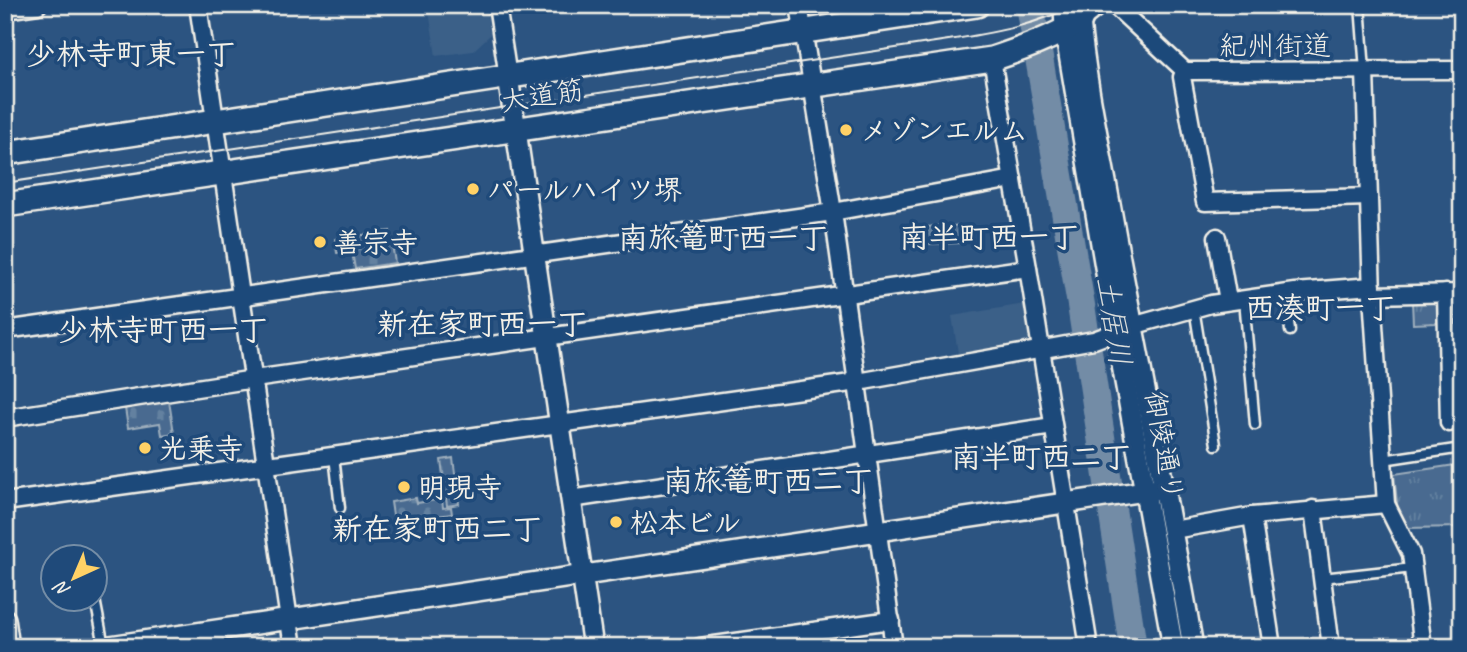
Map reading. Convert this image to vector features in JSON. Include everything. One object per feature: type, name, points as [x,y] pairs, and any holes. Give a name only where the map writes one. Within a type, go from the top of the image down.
[{"type":"main road","name":"大道筋","points":[[5,153],[977,5]]},
{"type":"main road","name":"大道筋","points":[[5,205],[992,59],[1020,50],[1068,20]]},
{"type":"street","points":[[5,10],[38,5]]},
{"type":"street","points":[[198,5],[293,647]]},
{"type":"street","points":[[496,5],[593,647]]},
{"type":"street","points":[[799,5],[833,212],[894,647]]},
{"type":"street","points":[[1068,20],[1100,5]]},
{"type":"street","name":"紀州街道","points":[[1114,5],[1185,71],[1462,70]]},
{"type":"street","name":"御陵通り","points":[[1068,20],[1084,60],[1124,329],[1144,491],[1173,647]]},
{"type":"street","points":[[992,59],[1089,647]]},
{"type":"street","points":[[1185,71],[1182,77],[1205,202],[1369,197]]},
{"type":"street","points":[[1365,71],[1372,291],[1387,504],[1411,554],[1423,647]]},
{"type":"street","points":[[5,330],[833,212],[1013,179]]},
{"type":"street","points":[[1217,237],[1236,300]]},
{"type":"street","points":[[5,418],[254,379],[1028,268]]},
{"type":"street","points":[[5,502],[858,382],[1094,340],[1194,309],[1286,293],[1454,293],[1455,382],[1449,423]]},
{"type":"street","name":"御陵通り","points":[[1124,329],[1165,488],[1193,647]]},
{"type":"street","points":[[571,499],[1053,426]]},
{"type":"street","points":[[104,647],[1165,488]]},
{"type":"street","points":[[1173,530],[1252,516],[1387,504]]},
{"type":"street","points":[[1313,509],[1331,647]]},
{"type":"street","points":[[1252,516],[1272,647]]},
{"type":"street","points":[[5,619],[9,647]]},
{"type":"street","points":[[700,647],[891,620]]},
{"type":"lane","points":[[1360,5],[1365,71]]},
{"type":"lane","points":[[1286,293],[1290,331]]},
{"type":"lane","points":[[1236,300],[1255,425]]},
{"type":"lane","points":[[1194,309],[1216,445]]},
{"type":"lane","points":[[1383,460],[1462,447]]},
{"type":"lane","points":[[334,456],[340,508]]},
{"type":"lane","points":[[1322,578],[1413,568]]},
{"type":"lane","points":[[98,614],[104,647]]},
{"type":"shaded area","points":[[428,5],[486,5],[490,35],[473,51],[436,56]]},
{"type":"shaded area","points":[[1025,304],[1032,341],[958,353],[952,316]]},
{"type":"green space","points":[[943,225],[944,235],[953,234],[953,226],[960,225],[962,243],[926,244],[925,236],[919,237],[918,228]]},
{"type":"green space","points":[[390,231],[395,263],[355,269],[352,252],[337,253],[335,239]]},
{"type":"green space","points":[[1412,301],[1431,301],[1437,306],[1437,323],[1413,324]]},
{"type":"green space","points":[[169,401],[174,433],[162,435],[160,423],[128,428],[125,408]]},
{"type":"green space","points":[[453,458],[459,504],[447,506],[441,460]]},
{"type":"green space","points":[[1462,464],[1462,527],[1405,528],[1398,512],[1394,474]]},
{"type":"green space","points":[[416,498],[417,503],[442,499],[443,508],[451,507],[452,514],[394,522],[391,502]]},
{"type":"waterway","name":"土居川","points":[[1030,5],[1081,305],[1133,647]]},
{"type":"tram line","points":[[5,183],[955,39],[1031,23],[1075,5]]},
{"type":"place","name":"メゾンエルム","points":[[846,130]]},
{"type":"place","name":"パールハイツ堺","points":[[473,189]]},
{"type":"place","name":"善宗寺","points":[[320,242]]},
{"type":"place","name":"光乗寺","points":[[145,448]]},
{"type":"place","name":"明現寺","points":[[404,487]]},
{"type":"place","name":"松本ビル","points":[[616,522]]},
{"type":"district","name":"少林寺町東一丁","points":[[131,54]]},
{"type":"district","name":"南半町西一丁","points":[[989,237]]},
{"type":"district","name":"南旅篭町西一丁","points":[[723,238]]},
{"type":"district","name":"西湊町一丁","points":[[1320,308]]},
{"type":"district","name":"新在家町西一丁","points":[[482,324]]},
{"type":"district","name":"少林寺町西一丁","points":[[163,330]]},
{"type":"district","name":"南半町西二丁","points":[[1041,457]]},
{"type":"district","name":"南旅篭町西二丁","points":[[768,481]]},
{"type":"district","name":"新在家町西二丁","points":[[437,529]]}]
